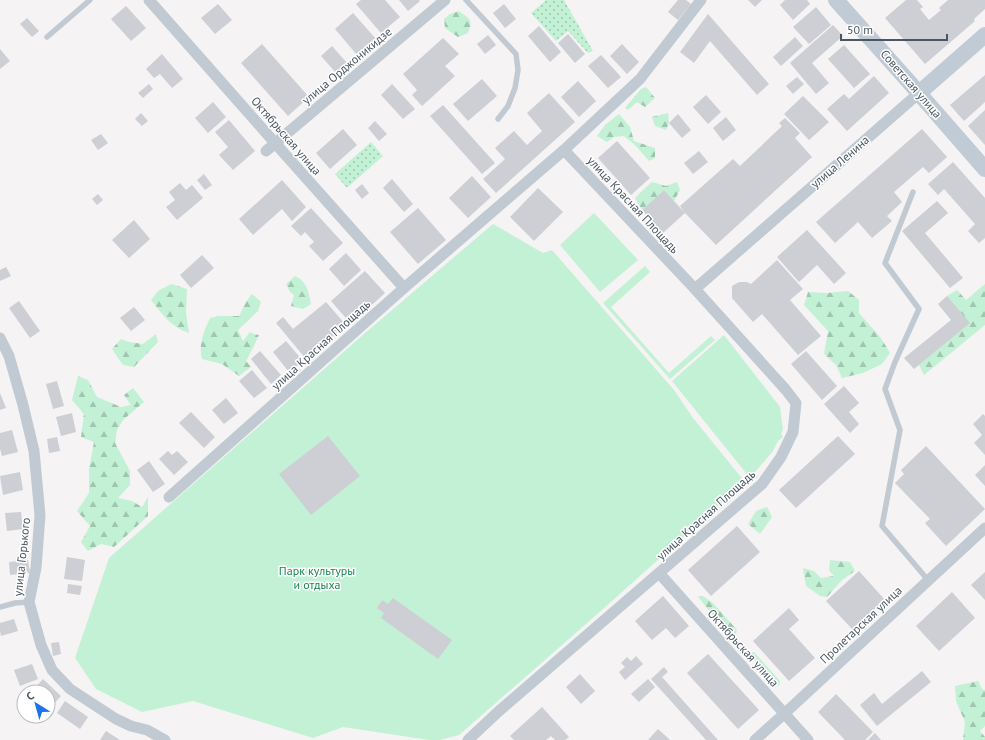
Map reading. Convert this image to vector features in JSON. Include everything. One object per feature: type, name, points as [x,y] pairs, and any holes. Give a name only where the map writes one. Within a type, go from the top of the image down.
[{"type":"street","name":"Октябрьская улица","points":[[149,0],[404,288]]},
{"type":"street","name":"улица Орджоникидзе","points":[[266,151],[446,0]]},
{"type":"street","name":"улица Красная Площадь","points":[[169,497],[404,288],[564,150],[640,79],[701,0]]},
{"type":"street","name":"Советская улица","points":[[836,0],[985,169]]},
{"type":"street","name":"улица Ленина","points":[[695,289],[985,35]]},
{"type":"street","name":"улица Красная Площадь","points":[[468,740],[498,711],[762,484],[781,457],[793,432],[796,403],[786,390],[695,289],[564,150]]},
{"type":"street","name":"улица Горького","points":[[0,338],[9,356],[34,451],[40,515],[36,568],[30,602],[41,645],[52,670],[70,689],[116,719],[131,726],[147,730],[165,740]]},
{"type":"street","name":"Пролетарская улица","points":[[755,740],[985,528]]},
{"type":"street","name":"Октябрьская улица","points":[[659,573],[808,740]]},
{"type":"lane","points":[[47,37],[90,0]]},
{"type":"lane","points":[[466,0],[516,54],[518,70],[514,88],[508,106],[498,119]]},
{"type":"lane","points":[[913,192],[885,263],[919,309],[895,362],[885,389],[900,430],[882,526],[928,580]]},
{"type":"lane","points":[[0,608],[15,603],[30,602]]},
{"type":"green space","points":[[546,0],[564,0],[593,51],[588,53],[568,31],[556,41],[531,13]]},
{"type":"green space","points":[[459,11],[470,20],[471,25],[468,33],[458,37],[445,28],[444,19],[450,14]]},
{"type":"green space","points":[[646,87],[655,98],[645,107],[637,102],[628,110],[625,108],[641,89]]},
{"type":"green space","points":[[668,113],[669,123],[666,130],[655,126],[652,117]]},
{"type":"green space","points":[[619,114],[630,127],[634,141],[655,148],[655,158],[649,161],[636,146],[624,136],[614,137],[607,142],[597,136],[605,125]]},
{"type":"green space","points":[[371,142],[383,156],[347,188],[335,174]]},
{"type":"green space","points":[[652,182],[666,186],[677,182],[680,190],[674,201],[664,190],[642,210],[635,198]]},
{"type":"green space","points":[[594,213],[638,260],[600,292],[560,245]]},
{"type":"green space","name":"Парк культуры и отдыха","points":[[493,224],[543,253],[552,250],[674,390],[693,418],[745,482],[459,735],[440,740],[429,740],[343,727],[313,738],[193,701],[142,712],[96,689],[75,658],[109,558],[364,334]]},
{"type":"green space","points":[[645,266],[650,272],[611,307],[669,373],[711,336],[715,340],[670,379],[603,303]]},
{"type":"green space","points":[[295,276],[305,284],[311,304],[303,309],[291,306],[294,295],[290,292],[286,284]]},
{"type":"green space","points":[[171,284],[187,289],[186,313],[189,333],[172,324],[151,300],[158,291]]},
{"type":"green space","points":[[985,284],[985,325],[924,375],[919,365],[969,323],[947,296],[957,290],[966,300]]},
{"type":"green space","points":[[848,291],[859,300],[859,313],[881,338],[890,353],[882,364],[863,373],[842,378],[836,365],[824,354],[828,331],[804,305],[808,292],[827,293]]},
{"type":"green space","points":[[252,294],[261,302],[258,311],[238,330],[243,341],[250,332],[259,335],[246,361],[251,367],[239,376],[222,364],[202,359],[201,343],[210,318],[220,316],[239,316]]},
{"type":"green space","points":[[156,334],[158,342],[134,367],[123,365],[112,349],[121,339],[143,344]]},
{"type":"green space","points":[[724,335],[780,407],[783,430],[781,434],[783,437],[778,441],[773,451],[750,478],[672,381]]},
{"type":"green space","points":[[78,376],[88,380],[97,397],[121,407],[131,405],[124,395],[133,388],[144,402],[123,420],[117,430],[115,443],[130,471],[130,485],[118,498],[132,501],[142,507],[148,497],[148,516],[114,547],[101,544],[88,551],[81,542],[90,526],[77,511],[89,493],[89,469],[94,442],[81,437],[84,414],[72,400]]},
{"type":"green space","points":[[767,507],[772,517],[760,534],[748,524],[756,511]]},
{"type":"green space","points":[[830,560],[850,562],[855,571],[842,580],[827,597],[820,596],[806,586],[803,568],[814,571],[821,578],[834,576],[829,570]]},
{"type":"green space","points":[[703,596],[713,603],[737,630],[734,638],[698,597]]},
{"type":"green space","points":[[754,652],[780,681],[779,686],[773,683],[774,678],[766,675],[749,653]]},
{"type":"green space","points":[[978,681],[982,689],[985,690],[985,726],[980,731],[985,737],[985,740],[963,740],[965,722],[956,701],[955,686]]},
{"type":"building","points":[[361,0],[385,0],[400,17],[381,33],[356,4]]},
{"type":"building","points":[[399,0],[419,0],[420,1],[408,11]]},
{"type":"building","points":[[678,0],[686,0],[691,4],[678,20],[668,12]]},
{"type":"building","points":[[748,0],[762,0],[755,7]]},
{"type":"building","points":[[785,0],[807,0],[810,4],[793,20],[780,5]]},
{"type":"building","points":[[906,0],[917,0],[923,7],[920,9],[929,20],[941,10],[939,8],[948,0],[985,0],[985,9],[974,19],[975,21],[925,64],[885,18]]},
{"type":"building","points":[[218,4],[232,20],[215,34],[201,18]]},
{"type":"building","points":[[504,4],[516,19],[505,28],[493,13]]},
{"type":"building","points":[[126,6],[146,28],[131,41],[111,19]]},
{"type":"building","points":[[816,7],[831,25],[809,44],[793,27]]},
{"type":"building","points":[[353,13],[376,39],[357,55],[335,29]]},
{"type":"building","points":[[708,14],[769,84],[757,95],[710,41],[694,63],[680,52]]},
{"type":"building","points":[[27,18],[39,31],[32,37],[20,24]]},
{"type":"building","points":[[833,25],[843,36],[812,63],[829,83],[816,94],[790,63]]},
{"type":"building","points":[[539,26],[561,52],[550,62],[528,36]]},
{"type":"building","points":[[568,34],[585,54],[575,63],[558,43]]},
{"type":"building","points":[[488,35],[496,45],[485,54],[477,44]]},
{"type":"building","points":[[795,37],[803,46],[781,66],[773,57]]},
{"type":"building","points":[[443,38],[459,54],[445,66],[455,76],[422,106],[412,95],[417,90],[403,74]]},
{"type":"building","points":[[262,44],[309,97],[288,116],[241,63]]},
{"type":"building","points":[[622,44],[639,62],[627,74],[610,56]]},
{"type":"building","points":[[844,45],[870,74],[854,88],[828,59]]},
{"type":"building","points":[[332,46],[347,63],[336,73],[321,56]]},
{"type":"building","points":[[0,49],[10,61],[0,69]]},
{"type":"building","points":[[162,54],[183,79],[172,88],[160,74],[154,78],[146,69]]},
{"type":"building","points":[[601,55],[621,77],[608,88],[588,66]]},
{"type":"building","points":[[985,75],[985,102],[964,121],[950,105]]},
{"type":"building","points":[[874,76],[889,93],[847,131],[827,109],[844,94],[849,99]]},
{"type":"building","points":[[797,77],[804,84],[793,94],[786,86]]},
{"type":"building","points":[[482,79],[497,96],[468,121],[453,104]]},
{"type":"building","points":[[578,81],[596,101],[579,117],[561,97]]},
{"type":"building","points":[[149,84],[153,89],[143,98],[138,93]]},
{"type":"building","points":[[392,84],[415,109],[403,119],[381,95]]},
{"type":"building","points":[[549,93],[575,122],[496,193],[483,179],[505,159],[495,148],[514,131],[527,145],[542,131],[527,113]]},
{"type":"building","points":[[706,95],[721,112],[708,124],[693,107]]},
{"type":"building","points":[[803,96],[829,122],[809,140],[784,114]]},
{"type":"building","points":[[213,102],[226,117],[208,133],[195,118]]},
{"type":"building","points":[[443,105],[495,163],[482,174],[430,116]]},
{"type":"building","points":[[985,110],[985,145],[968,126]]},
{"type":"building","points":[[141,113],[148,121],[142,126],[135,119]]},
{"type":"building","points":[[678,114],[691,130],[682,138],[669,123]]},
{"type":"building","points":[[726,117],[736,130],[723,141],[713,128]]},
{"type":"building","points":[[785,118],[800,133],[795,138],[812,157],[716,245],[685,213],[663,233],[642,210],[664,190],[684,212],[680,206],[733,159],[740,166],[782,126],[779,123]]},
{"type":"building","points":[[229,120],[255,151],[233,170],[219,155],[228,147],[215,132]]},
{"type":"building","points":[[375,121],[387,134],[379,141],[368,128]]},
{"type":"building","points":[[343,129],[357,145],[330,169],[316,153]]},
{"type":"building","points":[[922,129],[947,157],[929,173],[923,167],[894,192],[902,202],[887,216],[892,221],[872,238],[858,222],[835,243],[816,222]]},
{"type":"building","points":[[101,134],[108,143],[98,150],[91,140]]},
{"type":"building","points":[[617,141],[650,178],[631,195],[598,158]]},
{"type":"building","points":[[699,151],[708,162],[693,174],[684,163]]},
{"type":"building","points":[[953,162],[985,198],[985,238],[979,243],[968,231],[975,224],[944,189],[938,195],[928,184]]},
{"type":"building","points":[[204,174],[212,185],[205,190],[197,180]]},
{"type":"building","points":[[472,176],[491,197],[468,218],[449,198]]},
{"type":"building","points":[[392,179],[413,204],[404,212],[383,188]]},
{"type":"building","points":[[282,180],[306,207],[292,221],[282,209],[253,235],[239,219]]},
{"type":"building","points":[[180,183],[186,190],[192,185],[203,198],[177,220],[166,207],[175,200],[169,192]]},
{"type":"building","points":[[362,184],[369,193],[362,199],[355,190]]},
{"type":"building","points":[[538,188],[563,212],[534,241],[510,217]]},
{"type":"building","points":[[98,194],[103,200],[97,205],[92,199]]},
{"type":"building","points":[[937,201],[948,213],[925,233],[963,278],[950,288],[902,231]]},
{"type":"building","points":[[311,208],[343,243],[323,261],[309,246],[314,242],[305,232],[301,236],[291,226]]},
{"type":"building","points":[[418,208],[446,240],[418,264],[390,232]]},
{"type":"building","points":[[134,220],[150,239],[129,258],[112,240]]},
{"type":"building","points":[[807,230],[846,273],[834,284],[817,265],[799,282],[777,257]]},
{"type":"building","points":[[346,253],[361,270],[344,286],[329,269]]},
{"type":"building","points":[[202,255],[214,268],[191,288],[180,275]]},
{"type":"building","points":[[777,260],[803,289],[790,300],[821,336],[798,355],[762,314],[753,322],[732,298],[732,286],[739,282],[747,282],[751,284]]},
{"type":"building","points":[[6,267],[11,276],[0,281],[0,270]]},
{"type":"building","points":[[365,271],[385,293],[351,324],[331,301]]},
{"type":"building","points":[[947,296],[970,323],[914,369],[904,358],[951,320],[938,304]]},
{"type":"building","points":[[19,301],[40,331],[30,338],[9,308]]},
{"type":"building","points":[[326,302],[346,325],[306,359],[276,323],[283,317],[293,329]]},
{"type":"building","points":[[134,307],[145,320],[131,331],[120,318]]},
{"type":"building","points":[[286,341],[303,361],[289,372],[273,352]]},
{"type":"building","points":[[260,351],[281,375],[271,384],[251,359]]},
{"type":"building","points":[[806,351],[837,386],[822,400],[791,364]]},
{"type":"building","points":[[252,370],[267,388],[254,398],[239,381]]},
{"type":"building","points":[[57,381],[64,406],[53,409],[46,384]]},
{"type":"building","points":[[844,386],[859,403],[849,412],[859,424],[850,433],[824,404]]},
{"type":"building","points":[[0,393],[6,408],[0,410]]},
{"type":"building","points":[[226,398],[238,413],[224,424],[212,410]]},
{"type":"building","points":[[191,412],[215,437],[204,448],[179,423]]},
{"type":"building","points":[[72,413],[76,432],[61,436],[56,417]]},
{"type":"building","points":[[983,414],[985,416],[985,455],[974,443],[982,435],[973,424]]},
{"type":"building","points":[[12,430],[18,452],[2,456],[0,449],[0,433]]},
{"type":"building","points":[[328,436],[360,476],[311,515],[279,474]]},
{"type":"building","points":[[838,436],[855,454],[796,508],[779,490]]},
{"type":"building","points":[[57,437],[60,451],[49,453],[47,439]]},
{"type":"building","points":[[926,446],[985,509],[946,546],[925,523],[930,519],[895,483],[904,474],[901,470]]},
{"type":"building","points":[[168,451],[172,455],[177,451],[188,462],[174,475],[159,459]]},
{"type":"building","points":[[149,461],[165,484],[153,492],[137,470]]},
{"type":"building","points":[[985,465],[985,486],[975,475]]},
{"type":"building","points":[[20,472],[23,490],[3,495],[0,476]]},
{"type":"building","points":[[21,512],[23,529],[7,531],[5,513]]},
{"type":"building","points":[[737,526],[760,552],[711,596],[688,570]]},
{"type":"building","points":[[67,557],[85,560],[82,581],[64,579]]},
{"type":"building","points":[[28,560],[30,573],[10,575],[9,562]]},
{"type":"building","points":[[859,571],[885,600],[852,629],[826,601]]},
{"type":"building","points":[[985,572],[985,600],[971,585]]},
{"type":"building","points":[[68,584],[82,586],[80,595],[67,593]]},
{"type":"building","points":[[952,592],[975,618],[939,651],[916,626]]},
{"type":"building","points":[[663,596],[689,626],[675,638],[666,628],[652,640],[635,621]]},
{"type":"building","points":[[393,598],[452,640],[438,659],[381,618],[384,613],[377,608],[382,600],[388,604]]},
{"type":"building","points":[[789,608],[799,620],[789,629],[815,658],[789,681],[753,641]]},
{"type":"building","points":[[14,619],[18,631],[1,636],[0,623]]},
{"type":"building","points":[[59,642],[61,654],[53,656],[51,643]]},
{"type":"building","points":[[708,654],[759,710],[738,729],[687,673]]},
{"type":"building","points":[[636,656],[643,664],[625,680],[619,672],[625,667],[621,663],[627,657],[631,661]]},
{"type":"building","points":[[32,664],[38,679],[25,684],[19,684],[14,670]]},
{"type":"building","points":[[664,667],[668,672],[662,677],[718,740],[706,740],[651,679]]},
{"type":"building","points":[[922,671],[931,682],[877,726],[860,705],[874,693],[882,704]]},
{"type":"building","points":[[580,674],[595,691],[581,704],[566,687]]},
{"type":"building","points":[[43,679],[48,684],[38,684]]},
{"type":"building","points":[[648,679],[655,687],[639,702],[631,694]]},
{"type":"building","points":[[56,691],[61,696],[56,702]]},
{"type":"building","points":[[836,694],[873,732],[865,740],[845,740],[818,712]]},
{"type":"building","points":[[65,701],[88,717],[80,729],[57,713]]},
{"type":"building","points":[[542,707],[569,737],[565,740],[555,740],[551,736],[546,740],[514,740],[510,736]]},
{"type":"building","points":[[658,729],[670,740],[648,740]]},
{"type":"building","points":[[106,731],[120,740],[100,740]]},
{"type":"building","points":[[875,733],[881,740],[868,740]]}]
